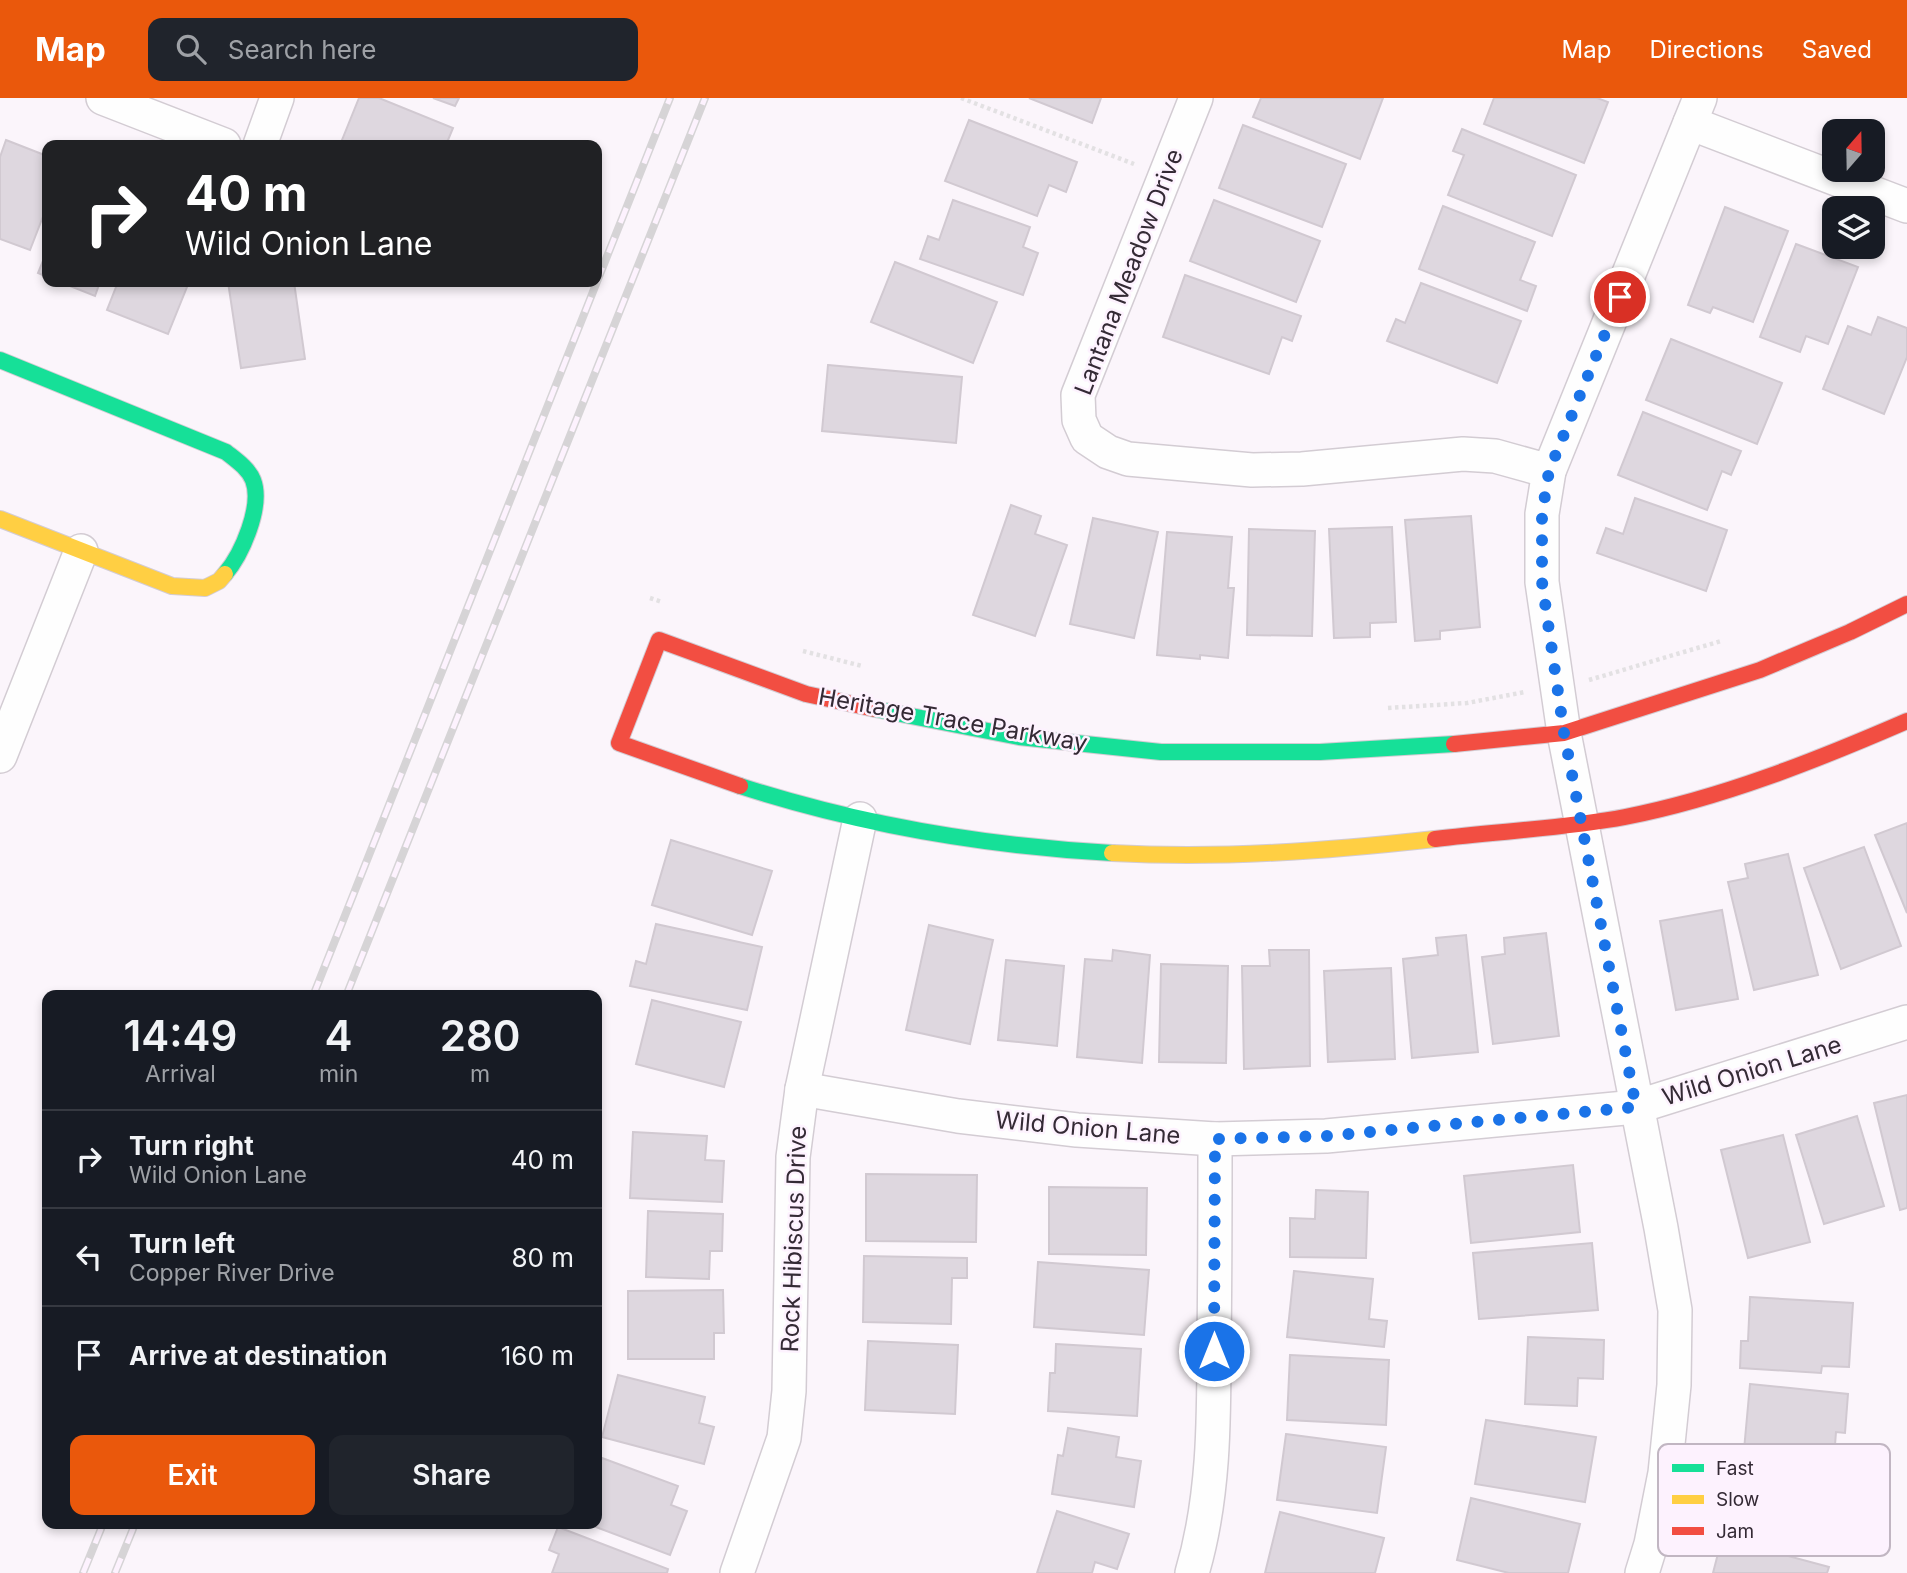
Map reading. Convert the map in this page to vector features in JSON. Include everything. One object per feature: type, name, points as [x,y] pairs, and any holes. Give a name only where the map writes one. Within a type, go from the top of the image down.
[{"type":"street","points":[[103,98],[211,140]]},
{"type":"street","points":[[262,140],[277,98]]},
{"type":"street","name":"Lantana Meadow Drive","points":[[1196,98],[1078,395],[1079,420],[1087,438],[1108,452],[1128,459],[1252,470],[1302,469],[1463,454],[1495,456],[1549,471]]},
{"type":"street","points":[[1668,1444],[1674,1385],[1675,1310],[1564,733],[1542,582],[1542,514],[1549,471],[1695,110],[1907,206]]},
{"type":"street","points":[[0,360],[226,452],[243,466],[254,481],[256,498],[254,514],[228,572],[210,587],[192,589],[173,586],[0,519]]},
{"type":"street","points":[[0,756],[80,551]]},
{"type":"street","name":"Heritage Trace Parkway","points":[[1907,604],[1850,632],[1760,670],[1564,733],[1469,743],[1321,752],[1161,752],[1019,737],[896,715],[806,694],[659,640],[619,743],[773,798],[924,831],[1066,850],[1147,855],[1297,853],[1583,822],[1647,812],[1785,770],[1907,721]]},
{"type":"street","name":"Rock Hibiscus Drive","points":[[737,1573],[784,1438],[789,1391],[793,1157],[802,1089],[860,819]]},
{"type":"street","name":"Wild Onion Lane","points":[[802,1089],[958,1116],[1077,1130],[1215,1139],[1326,1136],[1636,1107],[1907,1022]]},
{"type":"street","points":[[1192,1573],[1199,1549],[1209,1486],[1214,1430],[1215,1139]]},
{"type":"street","points":[[1642,1573],[1658,1508]]},
{"type":"path","points":[[961,98],[1165,176]]},
{"type":"path","points":[[650,598],[663,603]]},
{"type":"path","points":[[1386,708],[1467,703],[1593,680],[1726,639]]},
{"type":"path","points":[[801,651],[868,667]]},
{"type":"building","points":[[359,98],[379,98],[453,128],[448,140],[342,140]]},
{"type":"building","points":[[433,98],[459,98],[455,106]]},
{"type":"building","points":[[1029,98],[1101,98],[1092,123]]},
{"type":"building","points":[[1261,98],[1383,98],[1360,159],[1253,117]]},
{"type":"building","points":[[1494,98],[1597,98],[1608,102],[1584,163],[1484,124]]},
{"type":"building","points":[[969,120],[1077,162],[1066,192],[1049,185],[1037,216],[945,181]]},
{"type":"building","points":[[1243,125],[1346,164],[1322,227],[1219,188]]},
{"type":"building","points":[[1462,129],[1576,175],[1552,236],[1448,195],[1464,155],[1453,151]]},
{"type":"building","points":[[6,140],[42,154],[42,219],[30,250],[0,239],[0,157]]},
{"type":"building","points":[[953,200],[1030,227],[1023,247],[1038,253],[1023,295],[920,259],[928,236],[939,240]]},
{"type":"building","points":[[1214,200],[1320,241],[1296,302],[1190,261]]},
{"type":"building","points":[[1443,206],[1535,242],[1520,280],[1536,286],[1527,311],[1419,269]]},
{"type":"building","points":[[1725,207],[1788,231],[1753,322],[1713,307],[1710,313],[1688,305]]},
{"type":"building","points":[[1796,244],[1822,254],[1822,259],[1836,259],[1858,267],[1828,344],[1806,336],[1800,352],[1760,337]]},
{"type":"building","points":[[895,262],[997,302],[973,363],[871,322]]},
{"type":"building","points":[[1185,275],[1301,316],[1292,341],[1282,337],[1269,374],[1163,337]]},
{"type":"building","points":[[1421,283],[1521,321],[1497,383],[1387,341],[1396,319],[1405,323]]},
{"type":"building","points":[[72,287],[98,287],[95,296]]},
{"type":"building","points":[[116,287],[187,287],[168,334],[107,310]]},
{"type":"building","points":[[229,287],[295,287],[305,359],[241,368]]},
{"type":"building","points":[[1878,317],[1907,328],[1907,357],[1884,414],[1823,389],[1848,326],[1871,335]]},
{"type":"building","points":[[1671,339],[1782,383],[1757,444],[1646,400]]},
{"type":"building","points":[[828,365],[962,377],[956,443],[822,431]]},
{"type":"building","points":[[1643,412],[1741,451],[1731,475],[1722,471],[1707,510],[1618,475]]},
{"type":"building","points":[[1635,498],[1727,530],[1706,591],[1597,553],[1606,528],[1623,534]]},
{"type":"building","points":[[1011,505],[1041,516],[1035,534],[1067,545],[1035,636],[973,615]]},
{"type":"building","points":[[1471,516],[1480,627],[1440,631],[1440,639],[1415,641],[1405,520]]},
{"type":"building","points":[[1093,518],[1158,532],[1134,638],[1070,624]]},
{"type":"building","points":[[1392,527],[1396,622],[1370,623],[1370,637],[1334,638],[1329,529]]},
{"type":"building","points":[[1249,529],[1315,531],[1312,636],[1247,635]]},
{"type":"building","points":[[1167,532],[1232,537],[1228,588],[1234,588],[1228,658],[1200,655],[1200,659],[1157,655]]},
{"type":"building","points":[[1907,823],[1907,913],[1875,835]]},
{"type":"building","points":[[671,840],[772,871],[752,935],[652,905]]},
{"type":"building","points":[[1864,847],[1901,946],[1841,969],[1804,868]]},
{"type":"building","points":[[1788,854],[1818,975],[1754,990],[1728,882],[1748,878],[1745,864]]},
{"type":"building","points":[[1722,910],[1738,999],[1676,1010],[1660,921]]},
{"type":"building","points":[[656,924],[762,947],[747,1010],[630,986],[636,961],[646,964]]},
{"type":"building","points":[[929,925],[993,940],[970,1044],[906,1030]]},
{"type":"building","points":[[1546,933],[1559,1036],[1493,1044],[1482,957],[1505,954],[1504,938]]},
{"type":"building","points":[[1466,935],[1478,1052],[1412,1058],[1403,959],[1438,955],[1436,938]]},
{"type":"building","points":[[1113,950],[1150,955],[1142,1063],[1077,1057],[1085,959],[1112,961]]},
{"type":"building","points":[[1269,950],[1309,950],[1310,1066],[1244,1069],[1242,966],[1270,966]]},
{"type":"building","points":[[1006,960],[1064,966],[1057,1046],[998,1040]]},
{"type":"building","points":[[1161,964],[1228,966],[1226,1063],[1159,1062]]},
{"type":"building","points":[[1391,968],[1395,1059],[1328,1062],[1324,971]]},
{"type":"building","points":[[652,1000],[741,1022],[724,1087],[636,1064]]},
{"type":"building","points":[[1907,1095],[1907,1208],[1900,1210],[1874,1103]]},
{"type":"building","points":[[1857,1116],[1884,1206],[1824,1224],[1796,1135]]},
{"type":"building","points":[[633,1132],[707,1136],[705,1160],[724,1161],[722,1202],[630,1198]]},
{"type":"building","points":[[1783,1135],[1810,1242],[1748,1258],[1721,1150]]},
{"type":"building","points":[[1573,1165],[1580,1232],[1471,1243],[1464,1176]]},
{"type":"building","points":[[866,1174],[977,1175],[976,1242],[866,1241]]},
{"type":"building","points":[[1049,1187],[1147,1188],[1146,1255],[1049,1254]]},
{"type":"building","points":[[1316,1190],[1368,1192],[1366,1258],[1290,1257],[1290,1218],[1315,1219]]},
{"type":"building","points":[[648,1211],[723,1214],[722,1251],[710,1251],[709,1279],[646,1277]]},
{"type":"building","points":[[1592,1243],[1598,1310],[1479,1319],[1473,1253]]},
{"type":"building","points":[[864,1256],[967,1258],[967,1278],[952,1278],[951,1324],[863,1322]]},
{"type":"building","points":[[1038,1262],[1149,1270],[1144,1335],[1034,1327]]},
{"type":"building","points":[[1294,1271],[1373,1279],[1369,1319],[1387,1321],[1384,1347],[1287,1337]]},
{"type":"building","points":[[723,1290],[724,1333],[714,1333],[714,1359],[628,1359],[628,1291]]},
{"type":"building","points":[[1750,1297],[1853,1303],[1849,1367],[1822,1366],[1821,1373],[1740,1368],[1741,1341],[1748,1341]]},
{"type":"building","points":[[1528,1337],[1604,1340],[1603,1379],[1578,1378],[1577,1406],[1525,1404]]},
{"type":"building","points":[[868,1341],[958,1345],[955,1414],[865,1410]]},
{"type":"building","points":[[1056,1344],[1141,1349],[1137,1416],[1048,1411],[1050,1373],[1055,1373]]},
{"type":"building","points":[[1290,1355],[1389,1360],[1386,1425],[1287,1420]]},
{"type":"building","points":[[618,1375],[705,1397],[699,1423],[714,1427],[704,1464],[602,1437]]},
{"type":"building","points":[[1750,1384],[1848,1394],[1845,1433],[1836,1432],[1835,1444],[1745,1444]]},
{"type":"building","points":[[1486,1420],[1596,1437],[1585,1502],[1475,1484]]},
{"type":"building","points":[[1068,1428],[1119,1437],[1116,1457],[1141,1461],[1134,1507],[1052,1494],[1058,1455],[1063,1456]]},
{"type":"building","points":[[1286,1434],[1386,1447],[1377,1513],[1277,1500]]},
{"type":"building","points":[[602,1458],[678,1486],[671,1505],[687,1511],[670,1555],[601,1529]]},
{"type":"building","points":[[1471,1498],[1580,1524],[1568,1573],[1509,1573],[1457,1560]]},
{"type":"building","points":[[1057,1511],[1129,1534],[1117,1569],[1095,1562],[1092,1573],[1037,1573]]},
{"type":"building","points":[[1280,1512],[1384,1538],[1375,1573],[1265,1573]]},
{"type":"building","points":[[557,1529],[563,1529],[668,1569],[667,1573],[552,1573],[559,1554],[549,1550]]},
{"type":"building","points":[[1717,1556],[1788,1556],[1829,1567],[1827,1573],[1713,1573]]},
{"type":"railway","points":[[602,269],[670,98]]},
{"type":"railway","points":[[348,990],[705,98]]},
{"type":"railway","points":[[315,990],[595,287]]},
{"type":"railway","points":[[83,1573],[101,1529]]},
{"type":"railway","points":[[115,1573],[133,1529]]},
{"type":"traffic: fast","points":[[0,360],[226,452],[241,464],[253,480],[255,503],[244,542],[225,574]]},
{"type":"traffic: fast","points":[[875,709],[1019,737],[1161,752],[1320,752],[1454,744]]},
{"type":"traffic: fast","points":[[740,786],[831,812],[924,832],[1017,845],[1112,853]]},
{"type":"traffic: slow","points":[[0,519],[172,586],[205,588],[219,581],[225,574]]},
{"type":"traffic: slow","points":[[1112,853],[1274,853],[1435,839]]},
{"type":"traffic: jam","points":[[1454,744],[1564,733],[1760,670],[1850,632],[1907,604]]},
{"type":"traffic: jam","points":[[740,786],[619,743],[659,640],[806,694],[875,709]]},
{"type":"traffic: jam","points":[[1435,839],[1578,824],[1661,809],[1733,789],[1839,750],[1907,721]]},
{"type":"route","points":[[1214,1351],[1215,1139],[1326,1136],[1636,1107],[1564,733],[1542,582],[1542,514],[1549,471],[1620,297]]}]
